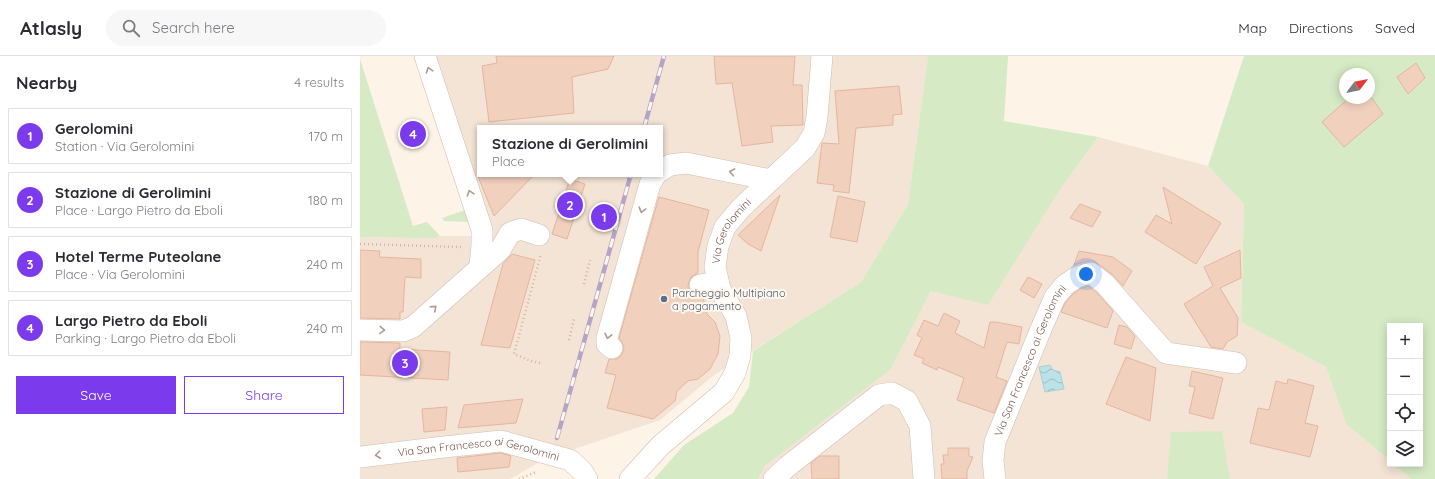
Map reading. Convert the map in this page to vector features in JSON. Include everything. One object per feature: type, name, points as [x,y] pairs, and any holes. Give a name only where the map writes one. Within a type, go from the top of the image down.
[{"type":"street","points":[[425,56],[482,237],[480,267]]},
{"type":"street","name":"Via Gerolomini","points":[[630,479],[660,446],[724,392],[735,373],[740,356],[741,338],[736,316],[720,289],[709,283],[715,267],[718,246],[725,227],[741,208],[804,148],[814,133],[817,117],[822,56]]},
{"type":"street","points":[[663,169],[670,165],[686,163],[771,180]]},
{"type":"street","points":[[612,348],[607,344],[607,338],[650,184],[654,177]]},
{"type":"street","points":[[360,330],[403,331],[413,327],[500,250],[510,233],[521,229],[539,235]]},
{"type":"street","name":"Via San Francesco ai Gerolomini","points":[[995,479],[993,461],[996,442],[1032,350],[1055,297],[1065,285],[1077,277],[1091,273],[1105,284],[1166,353],[1236,363]]},
{"type":"street","points":[[774,479],[788,466],[879,395],[892,393],[907,401],[920,426],[924,479]]},
{"type":"street","name":"Via San Francesco ai Gerolomini","points":[[360,457],[501,441],[570,460],[582,471],[587,479]]},
{"type":"path","points":[[539,235],[543,247],[514,354],[540,363]]},
{"type":"path","points":[[360,244],[474,247],[482,237]]},
{"type":"path","points":[[584,284],[590,260]]},
{"type":"path","points":[[569,340],[574,319]]},
{"type":"shaded area","points":[[429,56],[928,56],[908,204],[861,282],[713,376],[660,420],[545,459],[510,479],[360,479],[360,237],[436,238],[440,236],[485,236]]},
{"type":"shaded area","points":[[1098,137],[1208,166],[1244,204],[1241,322],[1326,367],[1346,424],[1387,458],[1387,467],[1397,467],[1411,479],[758,479],[765,466],[891,369],[931,291],[1059,191]]},
{"type":"green space","points":[[928,56],[1008,56],[1004,121],[1098,137],[1059,191],[988,305],[931,291],[891,369],[765,466],[758,479],[654,479],[684,445],[733,413],[749,387],[753,351],[861,282],[908,204]]},
{"type":"green space","points":[[1244,56],[1435,56],[1435,479],[1411,479],[1397,467],[1423,467],[1423,323],[1387,323],[1387,458],[1346,424],[1326,367],[1241,322],[1244,204],[1208,166]]},
{"type":"green space","points":[[360,59],[413,226],[427,222],[440,236],[436,238],[360,237]]},
{"type":"green space","points":[[468,209],[470,221],[468,222],[444,221],[442,218]]},
{"type":"green space","points":[[1222,431],[1230,479],[1167,479],[1171,432]]},
{"type":"water","points":[[1050,365],[1053,370],[1060,372],[1064,389],[1045,392],[1039,367]]},
{"type":"building","points":[[496,56],[614,56],[608,69],[572,77],[574,113],[489,122],[482,66],[497,63]]},
{"type":"building","points":[[714,56],[795,56],[793,85],[802,85],[803,125],[771,126],[773,142],[742,146],[732,83],[716,84]]},
{"type":"building","points":[[1416,63],[1425,78],[1408,94],[1397,77]]},
{"type":"building","points":[[899,86],[902,114],[893,115],[893,125],[856,128],[849,193],[833,191],[834,185],[817,183],[822,143],[839,144],[835,91]]},
{"type":"building","points":[[1375,102],[1383,114],[1344,147],[1322,122],[1342,104],[1375,104]]},
{"type":"building","points":[[478,177],[532,177],[494,216]]},
{"type":"building","points":[[570,179],[585,184],[567,239],[552,234]]},
{"type":"building","points":[[1163,187],[1221,223],[1196,264],[1145,232],[1156,215],[1172,224]]},
{"type":"building","points":[[780,195],[761,251],[748,244],[738,235]]},
{"type":"building","points":[[838,196],[865,202],[857,242],[830,237]]},
{"type":"building","name":"Parcheggio Multipiano a pagamento","points":[[659,197],[709,210],[698,252],[698,273],[692,276],[688,287],[695,296],[703,297],[707,314],[715,322],[720,336],[718,354],[710,369],[698,379],[688,381],[677,391],[675,401],[653,419],[607,408],[616,375],[605,373],[609,359],[617,359],[621,356],[624,350],[623,344],[619,338]]},
{"type":"building","points":[[1080,204],[1101,212],[1092,227],[1070,218]]},
{"type":"building","points":[[360,250],[380,251],[379,257],[421,259],[421,278],[405,277],[403,312],[400,312],[400,319],[360,318]]},
{"type":"building","points":[[1240,250],[1241,278],[1220,288],[1238,318],[1237,336],[1227,342],[1223,349],[1211,347],[1184,304],[1213,286],[1204,267]]},
{"type":"building","points":[[1079,251],[1113,257],[1132,271],[1123,286],[1113,275],[1094,261],[1074,265]]},
{"type":"building","points":[[512,254],[535,260],[510,348],[481,345],[503,264]]},
{"type":"building","points":[[1028,277],[1042,284],[1034,298],[1020,290]]},
{"type":"building","points":[[1088,286],[1097,293],[1113,311],[1107,328],[1061,312],[1065,303],[1073,294]]},
{"type":"building","points":[[944,313],[960,321],[955,333],[984,348],[990,322],[1022,327],[1019,344],[1007,342],[996,377],[1007,381],[994,413],[957,400],[964,378],[938,367],[937,370],[922,363],[924,359],[914,355],[922,338],[917,335],[924,320],[938,326]]},
{"type":"building","points":[[1119,325],[1127,327],[1135,336],[1131,349],[1114,344]]},
{"type":"building","points":[[360,342],[400,343],[400,349],[450,352],[448,380],[360,375]]},
{"type":"building","points":[[1126,357],[1156,368],[1150,421],[1106,404]]},
{"type":"building","points":[[1192,371],[1223,378],[1213,419],[1189,413],[1195,387],[1189,386]]},
{"type":"building","points":[[1288,379],[1314,386],[1305,423],[1318,426],[1310,457],[1250,443],[1258,408],[1269,410],[1276,381],[1287,384]]},
{"type":"building","points":[[523,399],[516,423],[458,428],[464,405]]},
{"type":"building","points":[[447,407],[445,430],[424,432],[422,409]]},
{"type":"building","points":[[948,448],[969,448],[969,456],[973,457],[967,471],[967,479],[942,479],[941,464],[944,464],[943,455],[948,455]]},
{"type":"building","points":[[500,453],[511,456],[509,467],[458,472],[457,458]]},
{"type":"building","points":[[820,456],[839,456],[839,479],[812,479],[811,463]]},
{"type":"railway","points":[[645,125],[664,56]]},
{"type":"railway","points":[[557,438],[630,177]]},
{"type":"place","name":"Largo Pietro da Eboli","points":[[413,134]]},
{"type":"place","name":"Stazione di Gerolimini","points":[[570,205]]},
{"type":"place","name":"Gerolomini","points":[[604,217]]},
{"type":"place","name":"Parcheggio Multipiano a pagamento","points":[[664,299]]},
{"type":"place","name":"Hotel Terme Puteolane","points":[[405,363]]}]
